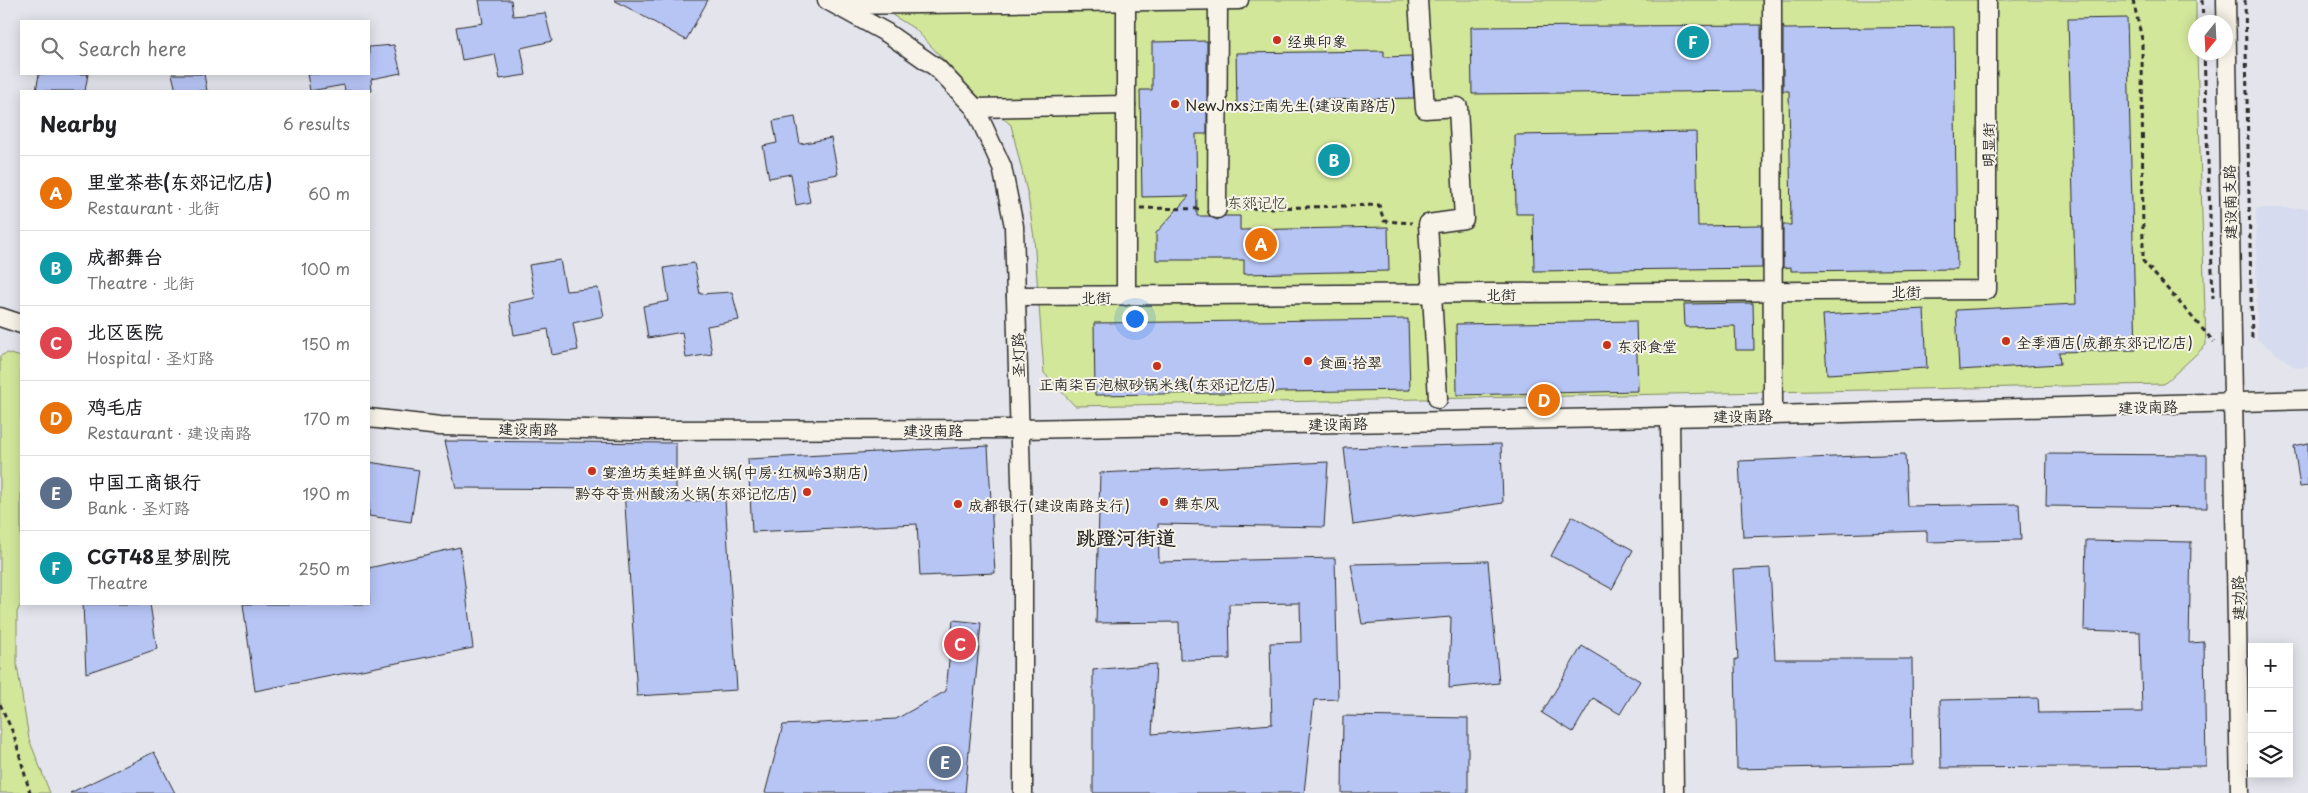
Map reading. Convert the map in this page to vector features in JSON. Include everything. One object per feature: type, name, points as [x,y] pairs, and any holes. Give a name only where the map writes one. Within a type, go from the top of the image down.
[{"type":"street","points":[[1217,209],[1218,0]]},
{"type":"street","points":[[831,2],[1239,0]]},
{"type":"street","points":[[1418,0],[1425,109],[1458,107],[1464,219],[1428,224],[1438,399]]},
{"type":"street","points":[[1772,0],[1773,415]]},
{"type":"street","name":"明显街","points":[[1987,0],[1987,290]]},
{"type":"street","name":"建设南支路","points":[[2226,0],[2232,404]]},
{"type":"street","points":[[1126,1],[1126,296]]},
{"type":"street","name":"圣灯路","points":[[831,2],[887,33],[937,68],[974,108],[1002,166],[1014,226],[1023,552],[1023,793]]},
{"type":"street","points":[[974,108],[1126,106]]},
{"type":"street","name":"北街","points":[[1016,296],[1987,290]]},
{"type":"street","points":[[0,317],[20,324]]},
{"type":"street","name":"建设南路","points":[[370,418],[440,426],[634,430],[1019,428],[1773,415],[2232,404],[2308,400]]},
{"type":"street","name":"建功路","points":[[2232,404],[2240,793]]},
{"type":"street","points":[[1670,416],[1674,793]]},
{"type":"path","points":[[2133,0],[2142,39],[2143,261],[2214,342],[2214,332]]},
{"type":"path","points":[[2202,0],[2203,15]]},
{"type":"path","points":[[2245,0],[2252,341]]},
{"type":"path","points":[[2204,60],[2213,302]]},
{"type":"path","points":[[1126,208],[1217,209],[1379,206],[1384,221],[1428,224]]},
{"type":"path","points":[[0,704],[14,735],[30,793]]},
{"type":"shaded area","points":[[2256,208],[2308,208],[2308,367],[2296,368],[2257,339]]},
{"type":"green space","name":"东郊记忆","points":[[868,0],[2196,0],[2196,15],[2188,15],[2188,60],[2197,60],[2206,345],[2164,384],[1075,406],[1044,373],[1034,238],[1028,196],[1011,125],[976,94],[915,29]]},
{"type":"green space","points":[[7,353],[20,357],[20,605],[17,612],[17,665],[29,739],[50,793],[0,793],[0,356]]},
{"type":"building","points":[[479,0],[511,0],[513,16],[545,13],[552,41],[521,48],[526,75],[500,79],[495,54],[462,60],[456,27],[483,23]]},
{"type":"building","points":[[614,0],[708,0],[686,40]]},
{"type":"building","points":[[2127,18],[2136,350],[2059,352],[2060,364],[1959,370],[1956,310],[2076,304],[2068,19]]},
{"type":"building","points":[[1761,25],[1762,91],[1472,94],[1471,27]]},
{"type":"building","points":[[1783,25],[1784,29],[1954,27],[1957,269],[1791,271],[1791,267],[1783,268],[1783,225],[1791,225],[1789,91],[1783,91]]},
{"type":"building","points":[[1207,41],[1207,134],[1196,134],[1197,216],[1210,216],[1217,220],[1224,216],[1240,216],[1240,230],[1388,227],[1389,271],[1244,274],[1244,260],[1156,260],[1156,233],[1189,196],[1142,197],[1140,90],[1152,90],[1152,42]]},
{"type":"building","points":[[394,45],[401,73],[371,79],[372,91],[345,90],[344,85],[310,90],[307,75],[370,75],[370,47]]},
{"type":"building","points":[[1384,51],[1384,57],[1411,56],[1414,98],[1321,100],[1322,105],[1237,106],[1236,53]]},
{"type":"building","points":[[39,75],[88,75],[85,90],[36,90]]},
{"type":"building","points":[[172,75],[204,75],[207,90],[176,90]]},
{"type":"building","points":[[795,117],[800,144],[831,138],[838,174],[806,180],[810,202],[796,205],[791,174],[769,178],[763,146],[777,143],[773,121]]},
{"type":"building","points":[[1696,132],[1698,226],[1762,225],[1762,268],[1534,271],[1533,214],[1516,214],[1515,135]]},
{"type":"building","points":[[560,260],[566,291],[598,288],[604,316],[573,323],[578,350],[552,355],[548,329],[514,335],[509,303],[535,298],[529,265]]},
{"type":"building","points":[[694,263],[700,294],[732,292],[739,320],[707,326],[712,354],[686,358],[682,332],[648,338],[643,306],[669,301],[664,268]]},
{"type":"building","points":[[1753,303],[1754,350],[1736,350],[1735,326],[1685,327],[1684,304]]},
{"type":"building","points":[[1924,309],[1927,368],[1827,374],[1823,315]]},
{"type":"building","points":[[1408,319],[1410,390],[1095,395],[1094,323]]},
{"type":"building","points":[[1636,321],[1638,391],[1457,395],[1456,324]]},
{"type":"building","points":[[445,441],[676,443],[676,502],[725,499],[737,690],[637,696],[624,489],[456,488]]},
{"type":"building","points":[[2308,443],[2308,486],[2300,487],[2294,446]]},
{"type":"building","points":[[1501,444],[1503,503],[1353,525],[1344,448]]},
{"type":"building","points":[[988,446],[995,573],[920,576],[917,524],[752,532],[748,459]]},
{"type":"building","points":[[1905,454],[1907,506],[2019,504],[2021,540],[1927,542],[1927,531],[1743,537],[1739,461]]},
{"type":"building","points":[[2047,454],[2207,455],[2207,508],[2046,506]]},
{"type":"building","points":[[370,462],[419,470],[411,522],[370,516]]},
{"type":"building","points":[[1328,462],[1324,527],[1158,524],[1159,562],[1335,558],[1338,699],[1314,700],[1304,793],[1093,793],[1093,670],[1156,664],[1152,734],[1272,724],[1270,643],[1301,642],[1300,603],[1229,604],[1230,659],[1180,660],[1179,622],[1096,623],[1100,473]]},
{"type":"building","points":[[1572,516],[1633,550],[1612,589],[1551,556]]},
{"type":"building","points":[[2086,540],[2191,542],[2189,643],[2204,642],[2206,766],[1941,768],[1940,700],[2038,698],[2039,713],[2142,712],[2140,632],[2084,630]]},
{"type":"building","points":[[460,547],[473,648],[255,691],[243,605],[370,605],[370,568]]},
{"type":"building","points":[[1488,561],[1499,683],[1449,688],[1451,617],[1362,624],[1351,564]]},
{"type":"building","points":[[1770,568],[1775,659],[1912,659],[1913,765],[1737,769],[1735,659],[1738,659],[1733,570]]},
{"type":"building","points":[[83,605],[150,605],[157,649],[86,673]]},
{"type":"building","points":[[953,620],[981,623],[965,793],[765,793],[783,725],[896,719],[946,691]]},
{"type":"building","points":[[1582,646],[1640,681],[1620,714],[1593,698],[1573,732],[1542,713]]},
{"type":"building","points":[[1343,716],[1468,718],[1468,793],[1342,793]]},
{"type":"building","points":[[154,752],[175,793],[70,793]]},
{"type":"place","name":"经典印象","points":[[1277,40]]},
{"type":"place","name":"CGT48星梦剧院","points":[[1693,42]]},
{"type":"place","name":"NewJnxs江南先生(建设南路店)","points":[[1175,104]]},
{"type":"place","name":"成都舞台","points":[[1334,160]]},
{"type":"place","name":"里堂茶巷(东郊记忆店)","points":[[1261,244]]},
{"type":"place","name":"全季酒店(成都东郊记忆店)","points":[[2006,341]]},
{"type":"place","name":"东郊食堂","points":[[1607,345]]},
{"type":"place","name":"食画·拾翠","points":[[1308,361]]},
{"type":"place","name":"正南柒百泡椒砂锅米线(东郊记忆店)","points":[[1157,366]]},
{"type":"place","name":"鸡毛店","points":[[1544,400]]},
{"type":"place","name":"宴渔坊美蛙鲜鱼火锅(中房·红枫岭3期店)","points":[[592,471]]},
{"type":"place","name":"黔夺夺贵州酸汤火锅(东郊记忆店)","points":[[807,492]]},
{"type":"place","name":"舞东风","points":[[1164,502]]},
{"type":"place","name":"成都银行(建设南路支行)","points":[[958,504]]},
{"type":"place","name":"北区医院","points":[[960,644]]},
{"type":"place","name":"中国工商银行","points":[[945,762]]},
{"type":"district","name":"跳蹬河街道","points":[[1126,537]]}]
